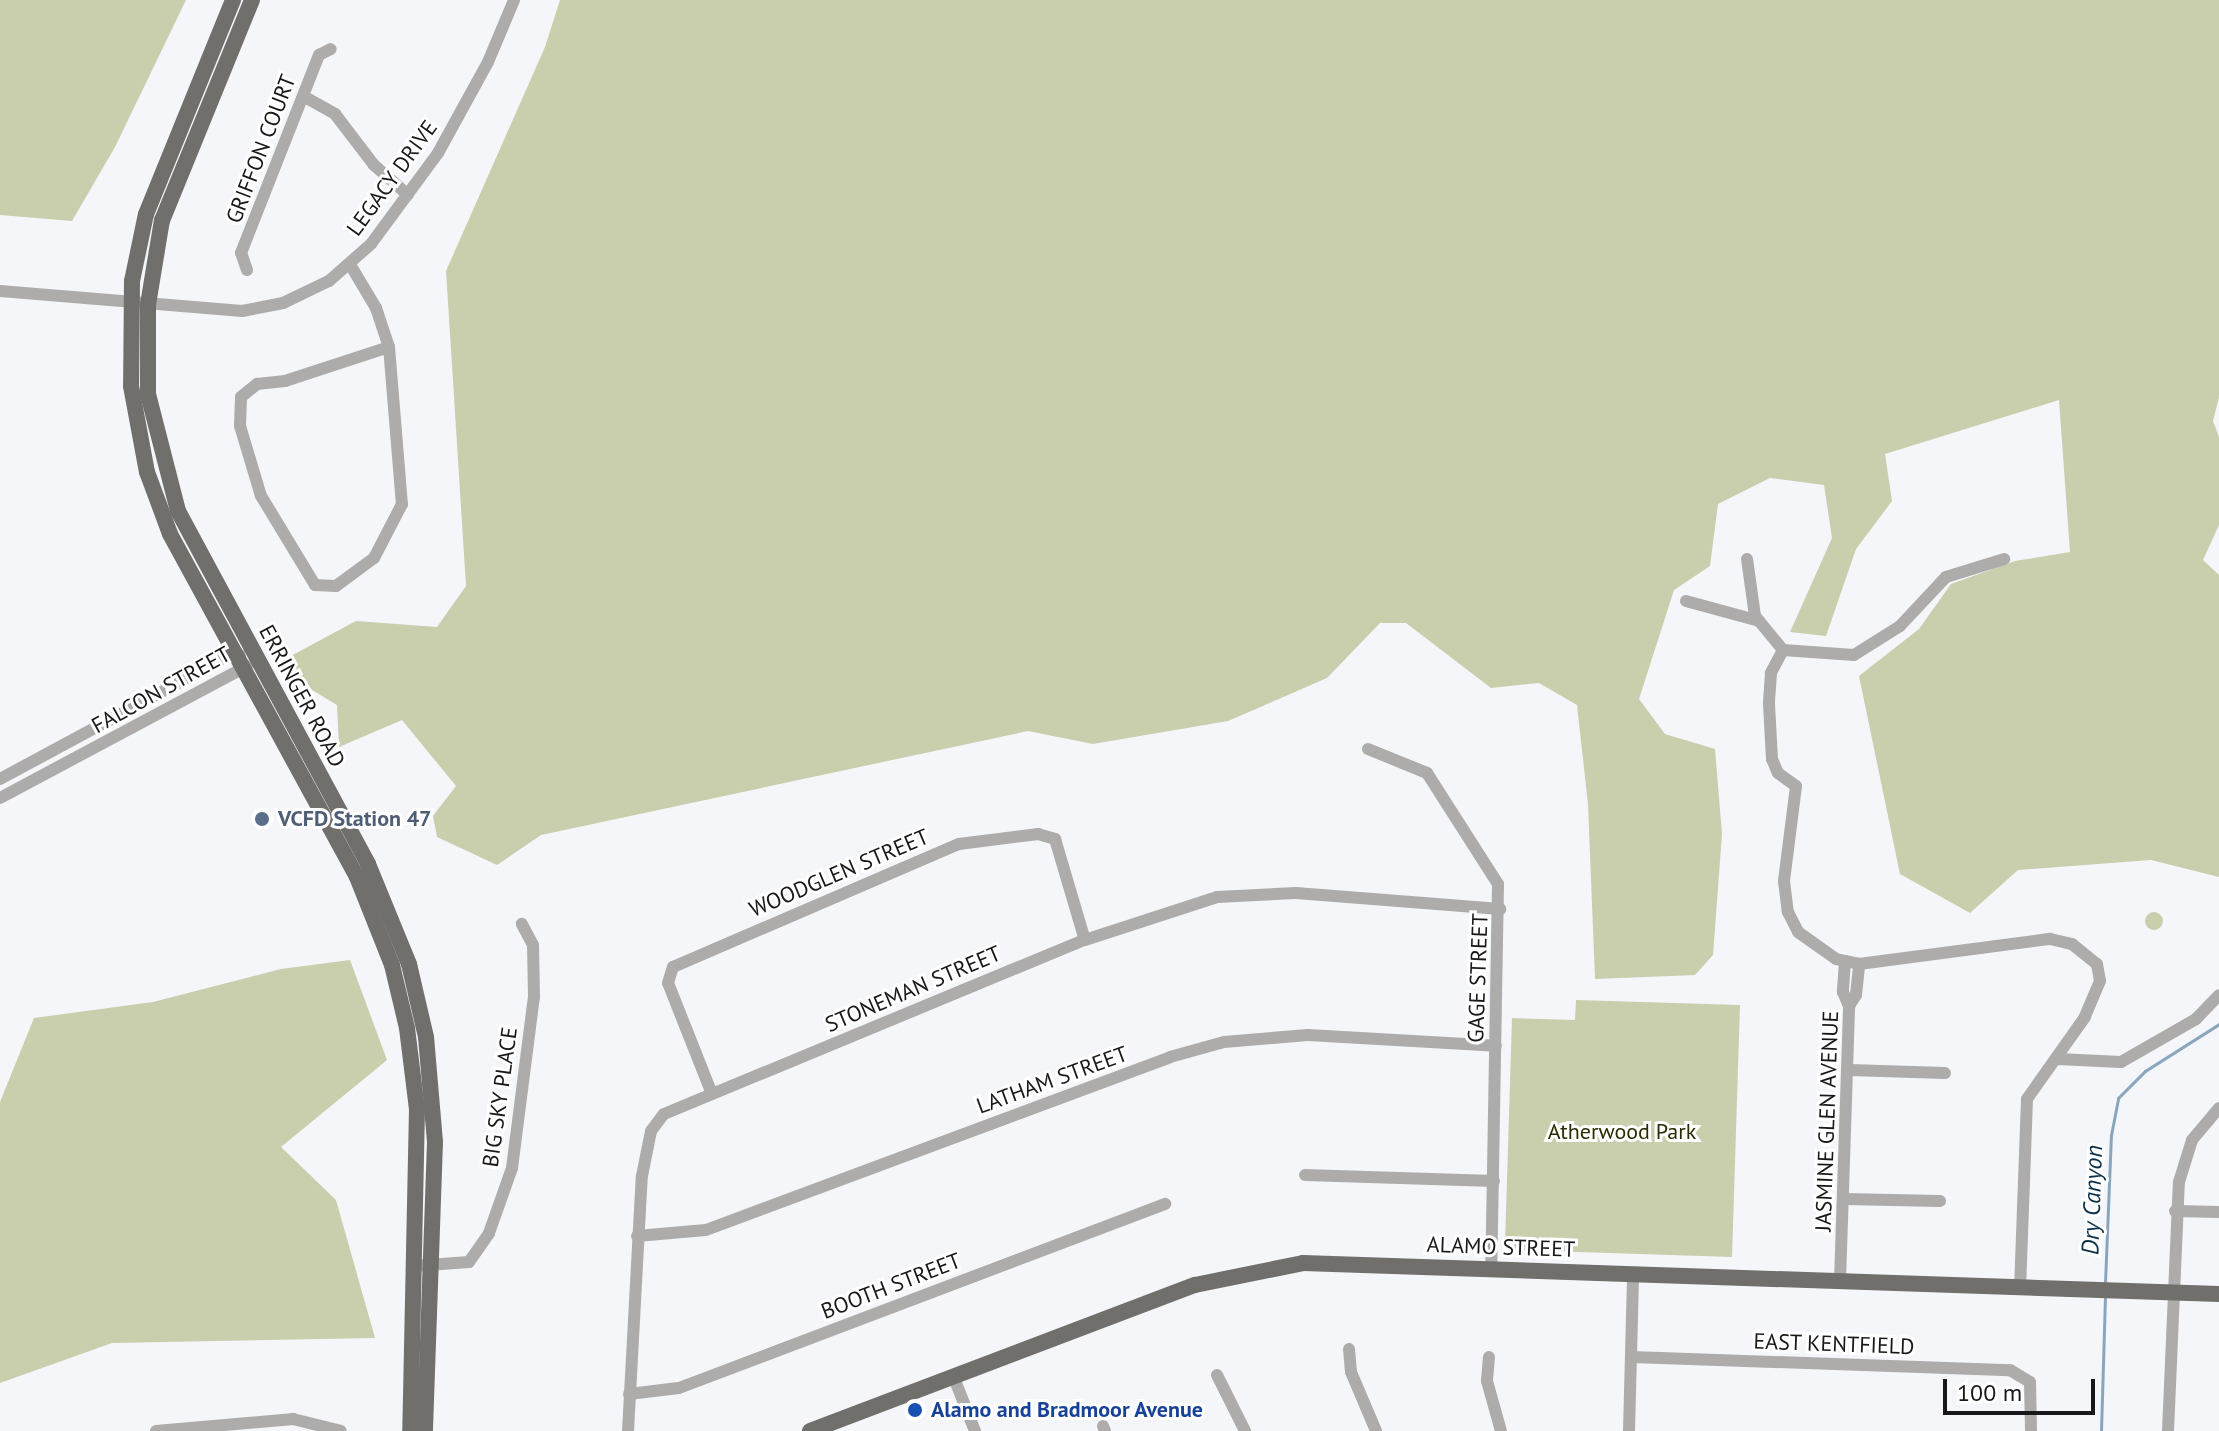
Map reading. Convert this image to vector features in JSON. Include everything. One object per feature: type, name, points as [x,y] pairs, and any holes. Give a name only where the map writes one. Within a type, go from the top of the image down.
[{"type":"main road","name":"ERRINGER ROAD","points":[[233,0],[152,193],[131,303],[131,386],[147,472],[170,534],[232,654],[357,877],[392,965],[407,1028],[417,1109],[425,1431]]},
{"type":"main road","name":"ERRINGER ROAD","points":[[252,0],[174,181],[148,305],[148,394],[167,481],[255,656],[368,864],[409,964],[426,1037],[434,1109],[410,1431]]},
{"type":"main road","name":"ALAMO STREET","points":[[810,1431],[1231,1274],[1303,1263],[2219,1294]]},
{"type":"street","name":"LEGACY DRIVE","points":[[0,291],[148,305],[263,309],[307,293],[351,266],[408,195],[465,108],[514,0]]},
{"type":"street","name":"GRIFFON COURT","points":[[247,270],[241,253],[319,55],[331,49]]},
{"type":"street","points":[[303,96],[335,114],[374,165],[408,195]]},
{"type":"street","points":[[351,266],[376,308],[389,347],[404,483],[399,514],[386,542],[358,571],[336,586],[315,585],[261,496],[240,426],[241,397],[257,384],[285,381],[389,347]]},
{"type":"street","points":[[1747,559],[1748,590],[1759,621],[1783,650],[1854,655],[1900,626],[1946,577],[2004,559]]},
{"type":"street","points":[[1686,601],[1759,621]]},
{"type":"street","points":[[1783,650],[1771,673],[1769,704],[1772,759],[1778,773],[1796,786],[1784,881],[1788,912],[1798,932],[1845,961],[1859,964],[2050,939],[2089,955],[2100,981],[2057,1059],[2027,1099],[2020,1287]]},
{"type":"street","name":"FALCON STREET","points":[[0,779],[232,654],[255,656]]},
{"type":"street","name":"FALCON STREET","points":[[0,798],[242,671],[255,656]]},
{"type":"street","name":"GAGE STREET","points":[[1368,749],[1415,764],[1436,783],[1494,874],[1500,909],[1491,1269]]},
{"type":"street","name":"WOODGLEN STREET","points":[[712,1094],[668,983],[673,967],[959,844],[1038,834],[1055,839],[1085,940]]},
{"type":"street","name":"STONEMAN STREET","points":[[628,1431],[637,1236],[654,1124],[664,1114],[1165,910],[1245,893],[1500,909]]},
{"type":"street","name":"BIG SKY PLACE","points":[[423,1266],[463,1265],[474,1256],[489,1233],[512,1168],[534,997],[533,945],[522,924]]},
{"type":"street","points":[[1845,961],[1843,986],[1849,1006]]},
{"type":"street","name":"JASMINE GLEN AVENUE","points":[[1840,1281],[1849,1006],[1856,995],[1859,964]]},
{"type":"street","points":[[2057,1059],[2121,1062],[2196,1019],[2219,995]]},
{"type":"street","name":"LATHAM STREET","points":[[637,1236],[706,1230],[1170,1057],[1224,1042],[1308,1035],[1496,1046]]},
{"type":"street","points":[[1849,1070],[1945,1073]]},
{"type":"street","points":[[2168,1431],[2175,1211],[2183,1161],[2192,1140],[2219,1108]]},
{"type":"street","points":[[1305,1175],[1494,1181]]},
{"type":"street","points":[[1844,1199],[1940,1201]]},
{"type":"street","name":"BOOTH STREET","points":[[629,1394],[679,1388],[1165,1204]]},
{"type":"street","points":[[2175,1211],[2219,1212]]},
{"type":"street","points":[[1629,1431],[1633,1274]]},
{"type":"street","points":[[1349,1349],[1351,1372],[1376,1431]]},
{"type":"street","points":[[1489,1357],[1487,1381],[1501,1431]]},
{"type":"street","name":"EAST KENTFIELD","points":[[1632,1357],[2010,1370],[2030,1382],[2031,1431]]},
{"type":"street","points":[[1217,1375],[1245,1431]]},
{"type":"street","points":[[954,1378],[975,1431]]},
{"type":"street","points":[[156,1431],[293,1419],[341,1431]]},
{"type":"green space","points":[[0,0],[186,0],[115,147],[72,221],[0,215]]},
{"type":"green space","points":[[560,0],[2219,0],[2219,397],[2213,421],[2219,437],[2219,525],[2203,560],[2219,575],[2219,877],[2151,860],[2018,870],[1970,913],[1900,874],[1859,676],[1919,629],[1951,584],[2015,561],[2070,552],[2059,400],[1885,454],[1892,501],[1856,549],[1826,636],[1790,632],[1832,538],[1824,485],[1770,478],[1718,504],[1710,566],[1674,590],[1639,699],[1665,734],[1715,749],[1722,834],[1713,955],[1695,975],[1595,979],[1588,804],[1577,705],[1539,683],[1491,688],[1406,623],[1380,623],[1327,678],[1228,721],[1093,744],[1028,731],[541,835],[497,865],[437,837],[433,816],[456,786],[402,720],[339,747],[337,705],[312,690],[287,658],[356,621],[437,627],[466,586],[446,271],[545,47]]},
{"type":"green space","points":[[2154,912],[2163,921],[2154,930],[2145,921]]},
{"type":"green space","points":[[350,960],[387,1060],[281,1147],[336,1200],[375,1338],[112,1343],[0,1383],[0,1102],[34,1018],[153,1002],[281,969]]},
{"type":"green space","name":"Atherwood Park","points":[[1576,1000],[1740,1005],[1732,1257],[1513,1250],[1505,1244],[1512,1018],[1575,1020]]},
{"type":"waterway","name":"Dry Canyon","points":[[2105,1283],[2111,1135],[2118,1098],[2145,1071],[2219,1024]]},
{"type":"waterway","name":"Dry Canyon","points":[[2101,1431],[2105,1295]]},
{"type":"place","name":"VCFD Station 47","points":[[262,819]]},
{"type":"place","name":"Alamo and Bradmoor Avenue","points":[[915,1410]]}]
